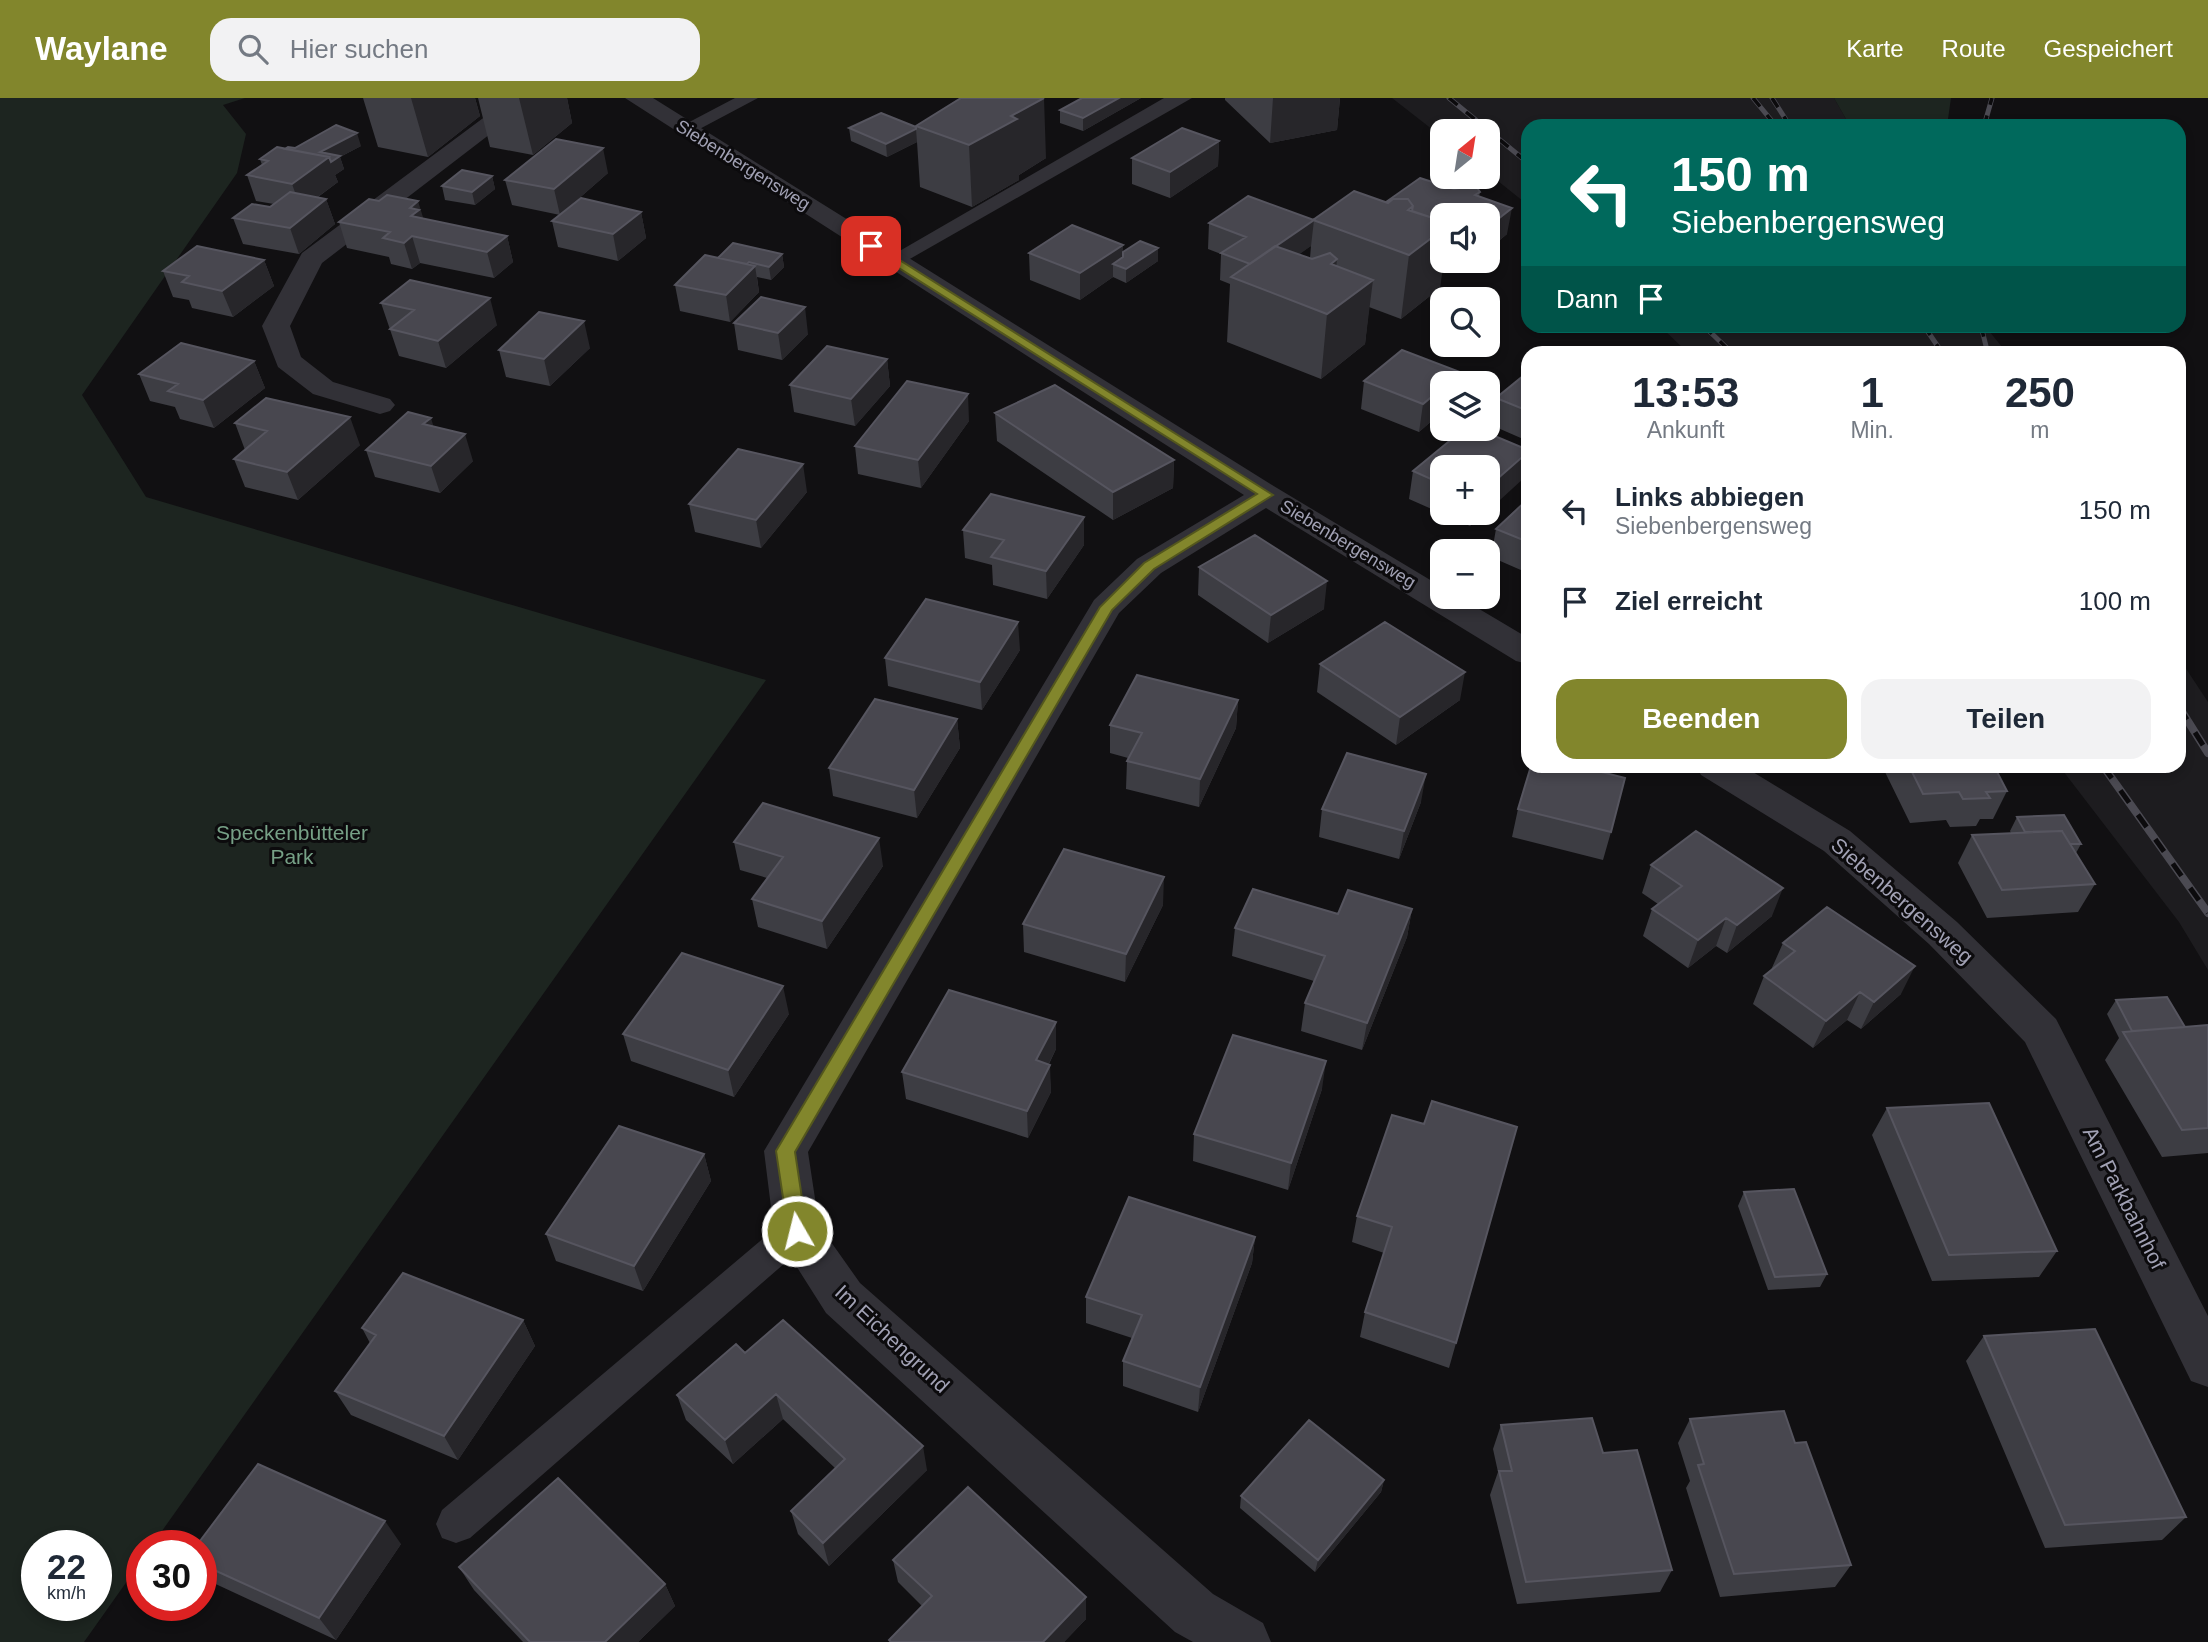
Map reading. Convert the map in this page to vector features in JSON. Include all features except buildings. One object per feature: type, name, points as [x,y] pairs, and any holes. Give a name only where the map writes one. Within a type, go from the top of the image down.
[{"type":"street","points":[[380,405],[323,388],[288,361],[276,326],[281,314],[311,259],[525,98]]},
{"type":"street","name":"Siebenbergensweg","points":[[637,98],[1266,495],[1521,649]]},
{"type":"street","name":"Im Eichengrund","points":[[1244,1642],[1194,1613],[843,1298],[797,1231],[786,1151],[1107,607],[1149,566],[1266,495]]},
{"type":"street","name":"Siebenbergensweg","points":[[1725,773],[1837,841],[1943,933],[2040,1031]]},
{"type":"street","name":"Am Parkbahnhof","points":[[2040,1031],[2208,1365]]},
{"type":"lane","points":[[685,128],[749,98]]},
{"type":"lane","points":[[894,260],[1176,99]]},
{"type":"lane","points":[[456,1524],[797,1231]]},
{"type":"shaded area","points":[[1392,98],[1834,98],[1846,119],[1521,119],[1521,199],[1500,183],[1500,119],[1430,119],[1430,128]]},
{"type":"shaded area","points":[[1667,333],[1991,333],[2001,346],[1681,346]]},
{"type":"shaded area","points":[[2186,669],[2208,702],[2208,970],[2179,922],[2065,773],[2186,773]]},
{"type":"green space","name":"Speckenbütteler Park","points":[[0,98],[245,98],[223,105],[246,134],[237,173],[82,395],[146,497],[766,680],[163,1530],[126,1530],[126,1583],[112,1602],[112,1530],[21,1530],[21,1621],[99,1621],[84,1642],[0,1642]]},
{"type":"green space","points":[[1834,98],[1951,98],[1948,119],[1846,119]]},
{"type":"railway","points":[[1449,98],[1521,157]]},
{"type":"railway","points":[[1753,98],[1770,119]]},
{"type":"railway","points":[[1772,98],[1786,119]]},
{"type":"railway","points":[[1986,119],[1992,98]]},
{"type":"railway","points":[[1711,333],[1725,346]]},
{"type":"railway","points":[[1929,333],[1938,346]]},
{"type":"railway","points":[[1983,333],[1986,346]]},
{"type":"railway","points":[[2186,718],[2208,753]]},
{"type":"railway","points":[[2108,773],[2208,913]]},
{"type":"route","points":[[797,1231],[786,1151],[1107,607],[1149,566],[1266,495],[871,246]]}]
